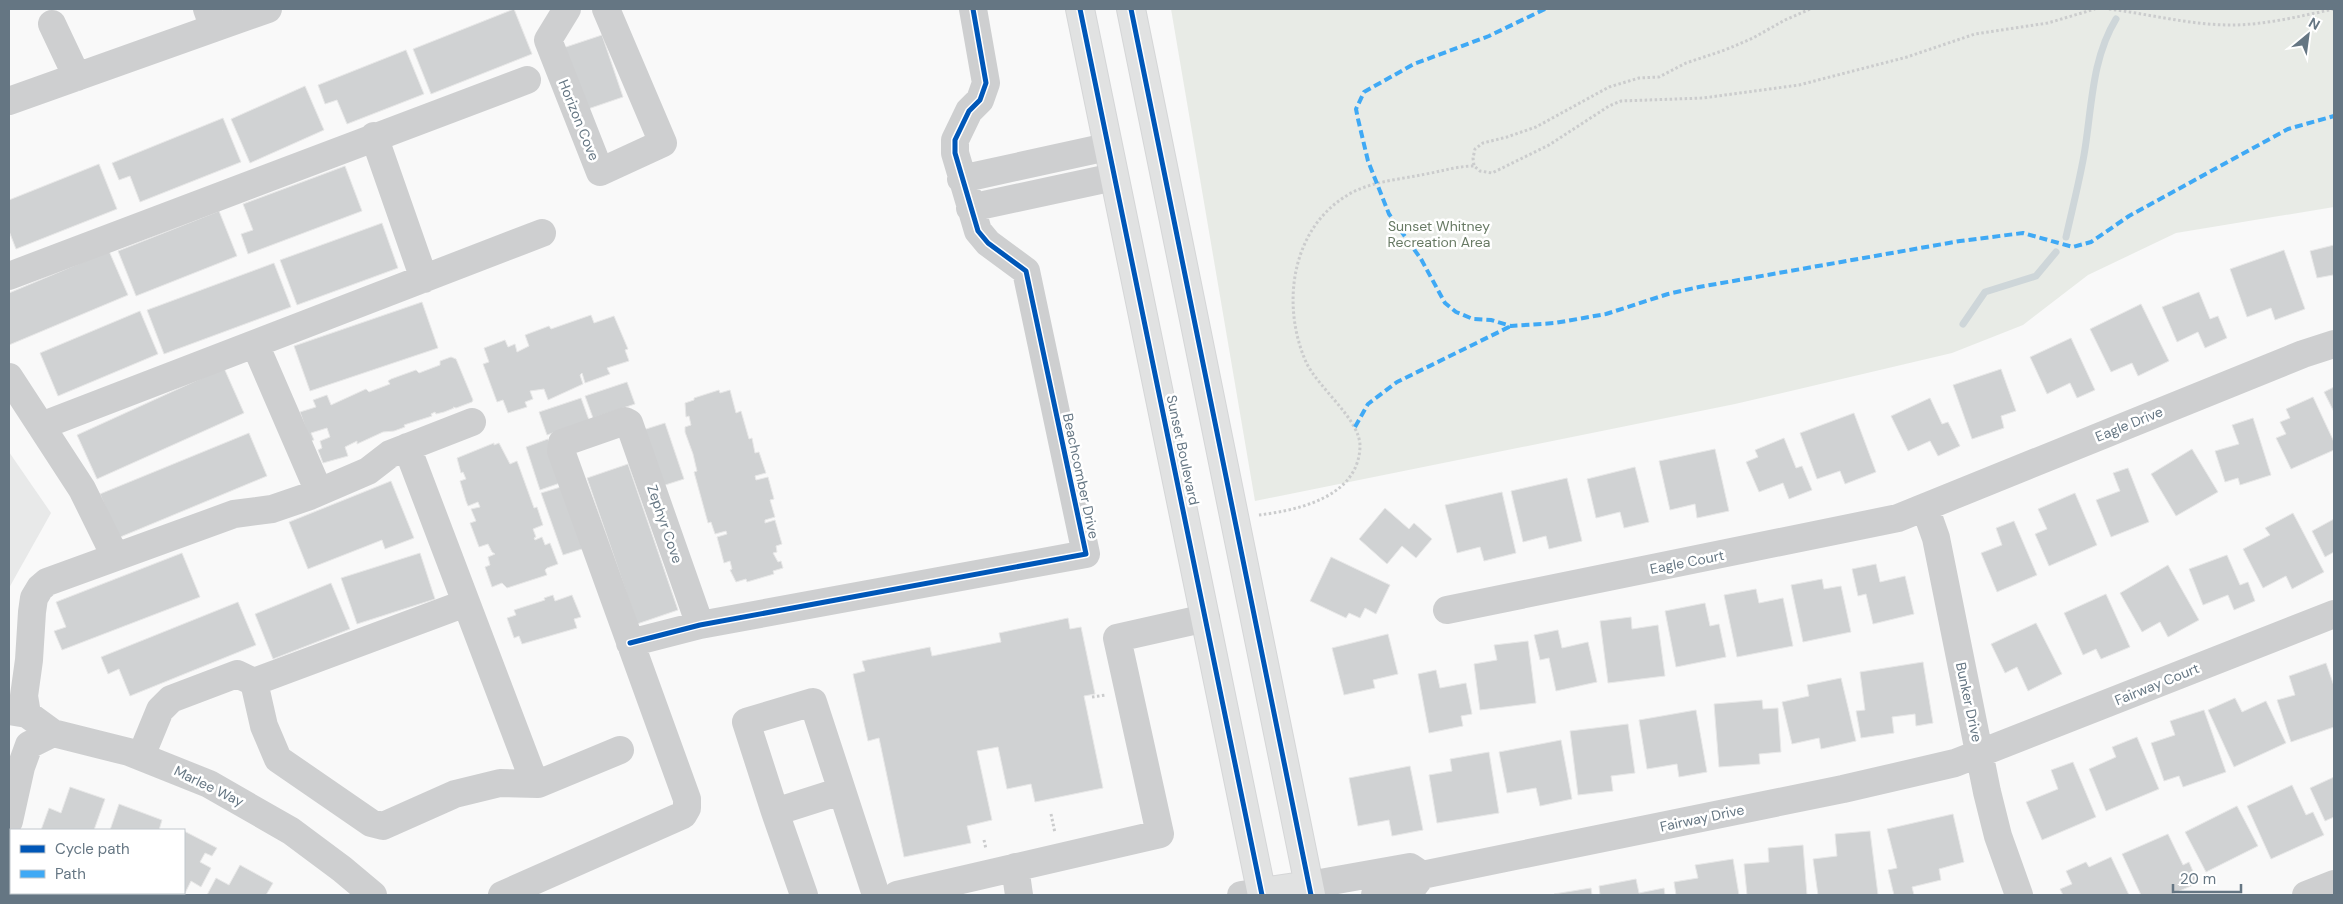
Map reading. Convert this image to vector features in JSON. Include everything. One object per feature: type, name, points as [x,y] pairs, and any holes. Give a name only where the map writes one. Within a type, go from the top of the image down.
[{"type":"main road","name":"Sunset Boulevard","points":[[1080,9],[1206,618],[1255,894]]},
{"type":"main road","points":[[1131,9],[1310,890],[1255,894]]},
{"type":"street","points":[[9,101],[77,77],[211,18],[268,9]]},
{"type":"street","name":"Horizon Cove","points":[[567,9],[548,40],[600,172],[663,143],[606,9]]},
{"type":"street","name":"Beachcomber Drive","points":[[630,643],[700,625],[1086,554],[1026,271],[988,243],[978,232],[961,179],[954,140],[969,110],[980,100],[986,83],[973,9]]},
{"type":"street","points":[[52,24],[77,77]]},
{"type":"street","points":[[9,276],[374,136],[526,80]]},
{"type":"street","points":[[374,136],[424,279]]},
{"type":"street","points":[[961,179],[1108,147]]},
{"type":"street","points":[[970,208],[1114,177]]},
{"type":"street","points":[[41,426],[542,234]]},
{"type":"street","points":[[255,344],[319,492]]},
{"type":"street","name":"Eagle Drive","points":[[1925,507],[2294,357],[2334,344]]},
{"type":"street","points":[[9,377],[82,489],[115,556]]},
{"type":"street","name":"Zephyr Cove","points":[[630,643],[561,451],[562,443],[625,421],[629,423],[700,625]]},
{"type":"street","points":[[18,713],[24,696],[34,598],[40,588],[56,578],[234,514],[272,509],[319,492],[368,471],[390,454],[472,422]]},
{"type":"street","points":[[407,447],[535,784]]},
{"type":"street","name":"Eagle Court","points":[[1447,610],[1873,524],[1898,518],[1925,507]]},
{"type":"street","name":"Bunker Drive","points":[[1925,507],[1936,538],[1986,792],[1998,836],[2019,895]]},
{"type":"street","points":[[141,756],[160,710],[171,699],[237,674],[254,682],[466,603]]},
{"type":"street","name":"Fairway Court","points":[[1980,754],[2334,614]]},
{"type":"street","points":[[897,895],[1160,834],[1117,638],[1206,618]]},
{"type":"street","points":[[502,895],[683,815],[687,808],[687,799],[630,643]]},
{"type":"street","points":[[254,682],[264,726],[278,760],[371,823],[383,826],[455,794],[500,783],[535,784],[620,750]]},
{"type":"street","points":[[804,895],[746,722],[813,702],[876,895]]},
{"type":"street","name":"Marlee Way","points":[[18,713],[53,733],[141,756],[209,784],[260,812],[319,851],[373,895]]},
{"type":"street","points":[[9,821],[21,767],[19,744],[53,733]]},
{"type":"street","name":"Fairway Drive","points":[[1375,895],[1413,887],[1422,875],[1899,778],[1980,754]]},
{"type":"street","points":[[775,812],[841,791]]},
{"type":"street","points":[[1015,867],[1019,895]]},
{"type":"street","name":"Fairway Drive","points":[[1310,890],[1410,867],[1422,875]]},
{"type":"street","points":[[2306,895],[2334,884]]},
{"type":"path","points":[[1474,166],[1475,149],[1483,143],[1507,138],[1536,127],[1609,88],[1639,78],[1659,77],[1686,63],[1726,50],[1810,9]]},
{"type":"path","points":[[1234,519],[1294,508],[1327,497],[1346,482],[1357,464],[1360,447],[1358,432],[1307,363],[1298,334],[1292,287],[1302,246],[1312,229],[1339,200],[1372,184],[1437,172],[1454,166],[1474,166],[1480,171],[1492,173],[1549,144],[1609,106],[1621,101],[1703,98],[1799,85],[1908,58],[1975,34],[2048,23],[2095,9]]},
{"type":"path","points":[[2109,9],[2191,23],[2233,25],[2276,20],[2334,9]]},
{"type":"shaded area","points":[[9,452],[51,513],[9,588]]},
{"type":"green space","name":"Sunset Whitney Recreation Area","points":[[1171,9],[2334,9],[2334,207],[2176,233],[2088,275],[2023,325],[1952,353],[1735,404],[1255,501]]},
{"type":"building","points":[[514,9],[532,54],[431,94],[413,49]]},
{"type":"building","points":[[602,35],[623,97],[582,111],[560,49]]},
{"type":"building","points":[[406,50],[424,94],[347,124],[337,100],[325,104],[318,85]]},
{"type":"building","points":[[305,86],[324,130],[250,163],[231,119]]},
{"type":"building","points":[[223,118],[241,162],[140,202],[130,176],[119,180],[112,163]]},
{"type":"building","points":[[99,164],[117,209],[16,249],[9,231],[9,200]]},
{"type":"building","points":[[345,166],[362,211],[248,254],[241,234],[253,230],[243,204]]},
{"type":"building","points":[[219,211],[237,256],[136,296],[118,251]]},
{"type":"building","points":[[382,223],[398,268],[297,305],[280,260]]},
{"type":"building","points":[[2334,245],[2334,279],[2333,275],[2317,278],[2310,251]]},
{"type":"building","points":[[2284,250],[2305,309],[2275,320],[2271,308],[2247,317],[2230,269]]},
{"type":"building","points":[[109,251],[128,295],[9,345],[9,293]]},
{"type":"building","points":[[274,263],[291,307],[164,354],[147,310]]},
{"type":"building","points":[[2199,292],[2210,319],[2218,316],[2227,338],[2205,348],[2198,332],[2177,342],[2162,307]]},
{"type":"building","points":[[422,302],[438,348],[310,391],[294,346]]},
{"type":"building","points":[[2141,304],[2169,361],[2138,376],[2132,363],[2111,372],[2090,329]]},
{"type":"building","points":[[140,311],[158,354],[58,396],[40,353]]},
{"type":"building","points":[[591,315],[594,323],[614,316],[628,349],[625,350],[629,361],[607,368],[610,374],[585,383],[582,373],[580,375],[583,384],[548,400],[544,389],[530,391],[533,399],[525,402],[527,407],[508,413],[503,400],[497,402],[483,364],[489,362],[484,348],[505,340],[508,347],[515,344],[517,352],[529,346],[525,335],[549,326],[551,329]]},
{"type":"building","points":[[2071,338],[2095,390],[2077,398],[2070,383],[2047,394],[2030,357]]},
{"type":"building","points":[[451,357],[456,359],[473,400],[472,402],[456,408],[453,407],[444,412],[436,414],[435,412],[431,414],[432,416],[404,425],[405,427],[394,431],[383,432],[357,444],[357,441],[345,447],[348,456],[323,463],[318,450],[322,448],[320,441],[330,437],[327,428],[311,433],[314,440],[310,441],[300,412],[316,407],[313,400],[327,395],[331,405],[366,389],[369,392],[390,384],[388,381],[391,379],[416,370],[419,373],[440,365],[440,361]]},
{"type":"building","points":[[224,368],[244,413],[97,479],[77,435]]},
{"type":"building","points":[[2001,369],[2016,411],[2001,416],[2004,428],[1972,439],[1953,385]]},
{"type":"building","points":[[627,382],[635,404],[593,418],[585,396]]},
{"type":"building","points":[[2334,387],[2334,412],[2324,392]]},
{"type":"building","points":[[719,390],[720,393],[730,390],[736,413],[741,411],[749,439],[752,438],[755,453],[759,452],[766,473],[755,476],[756,480],[768,477],[774,499],[770,500],[775,517],[765,520],[765,523],[775,520],[782,544],[776,546],[777,552],[773,553],[778,562],[781,561],[783,568],[773,571],[774,574],[747,582],[746,579],[736,582],[730,570],[732,569],[730,561],[724,563],[717,537],[727,534],[726,531],[715,534],[711,522],[708,523],[694,472],[697,471],[693,454],[685,432],[685,427],[691,425],[689,416],[686,417],[685,403]]},
{"type":"building","points":[[2313,397],[2334,442],[2334,450],[2291,469],[2276,438],[2286,434],[2280,422],[2290,418],[2286,409]]},
{"type":"building","points":[[581,398],[589,420],[547,435],[539,412]]},
{"type":"building","points":[[1930,398],[1942,424],[1948,422],[1960,446],[1938,456],[1930,441],[1908,451],[1891,416]]},
{"type":"building","points":[[1854,413],[1876,472],[1845,484],[1840,471],[1817,479],[1800,433]]},
{"type":"building","points":[[2253,418],[2271,475],[2240,485],[2238,478],[2225,482],[2215,451],[2239,444],[2232,425]]},
{"type":"building","points":[[665,423],[684,479],[662,486],[643,430]]},
{"type":"building","points":[[249,433],[267,476],[118,538],[100,494]]},
{"type":"building","points":[[1784,438],[1796,468],[1802,466],[1812,490],[1789,499],[1783,483],[1759,492],[1746,462],[1758,457],[1755,450]]},
{"type":"building","points":[[548,439],[563,482],[540,490],[526,447]]},
{"type":"building","points":[[494,443],[494,445],[499,443],[510,464],[517,461],[534,508],[537,507],[543,525],[533,529],[536,537],[534,538],[535,540],[542,537],[545,545],[550,543],[558,564],[545,570],[547,575],[507,588],[502,583],[492,587],[485,567],[490,565],[488,557],[495,554],[488,544],[479,547],[470,523],[476,521],[471,509],[480,507],[478,502],[468,506],[460,481],[466,479],[463,472],[461,473],[457,458]]},
{"type":"building","points":[[1715,449],[1729,511],[1697,518],[1695,504],[1670,510],[1659,461]]},
{"type":"building","points":[[2192,449],[2218,492],[2176,516],[2151,474]]},
{"type":"building","points":[[628,464],[678,610],[637,624],[587,478]]},
{"type":"building","points":[[1635,467],[1649,522],[1624,528],[1620,512],[1596,518],[1587,479]]},
{"type":"building","points":[[2128,468],[2149,522],[2111,537],[2096,500],[2120,491],[2113,473]]},
{"type":"building","points":[[1567,478],[1582,541],[1549,549],[1546,536],[1523,542],[1511,491]]},
{"type":"building","points":[[391,481],[414,538],[385,549],[382,540],[308,569],[289,522]]},
{"type":"building","points":[[564,486],[585,548],[563,555],[541,493]]},
{"type":"building","points":[[1502,492],[1516,553],[1484,561],[1480,547],[1457,553],[1445,505]]},
{"type":"building","points":[[2075,493],[2097,545],[2049,566],[2035,534],[2047,529],[2038,509]]},
{"type":"building","points":[[1385,508],[1409,529],[1414,523],[1432,539],[1416,558],[1402,546],[1387,564],[1359,539]]},
{"type":"building","points":[[2293,513],[2324,572],[2292,589],[2286,576],[2263,588],[2243,549],[2270,535],[2265,528]]},
{"type":"building","points":[[2334,519],[2334,552],[2325,557],[2312,531]]},
{"type":"building","points":[[2014,521],[2037,575],[1997,592],[1981,553],[2002,545],[1996,528]]},
{"type":"building","points":[[182,553],[200,597],[62,650],[54,631],[66,627],[56,602]]},
{"type":"building","points":[[420,553],[435,599],[357,624],[341,578]]},
{"type":"building","points":[[2227,555],[2240,585],[2248,582],[2255,601],[2234,610],[2228,595],[2203,605],[2189,569]]},
{"type":"building","points":[[1331,557],[1390,585],[1376,614],[1365,608],[1360,618],[1349,613],[1346,618],[1310,601]]},
{"type":"building","points":[[1876,564],[1880,582],[1905,576],[1914,614],[1873,624],[1866,594],[1858,596],[1852,569]]},
{"type":"building","points":[[2168,565],[2199,620],[2168,637],[2160,622],[2142,632],[2120,593]]},
{"type":"building","points":[[1822,579],[1824,589],[1841,586],[1851,632],[1803,642],[1791,585]]},
{"type":"building","points":[[331,583],[350,629],[273,659],[255,614]]},
{"type":"building","points":[[1756,589],[1759,603],[1783,598],[1793,646],[1737,657],[1724,595]]},
{"type":"building","points":[[2106,594],[2130,647],[2101,659],[2096,649],[2083,655],[2064,613]]},
{"type":"building","points":[[553,595],[555,601],[572,595],[581,617],[574,619],[577,628],[522,644],[519,636],[514,638],[507,618],[516,615],[514,610],[545,600],[544,598]]},
{"type":"building","points":[[238,602],[256,645],[130,696],[119,669],[108,674],[101,657]]},
{"type":"building","points":[[1705,603],[1710,626],[1719,624],[1726,657],[1676,667],[1665,611]]},
{"type":"building","points":[[1631,617],[1632,629],[1658,625],[1665,676],[1608,683],[1600,621]]},
{"type":"building","points":[[1068,618],[1070,629],[1081,627],[1095,694],[1084,696],[1103,788],[1035,802],[1031,784],[1007,789],[998,747],[977,751],[992,820],[967,826],[971,843],[904,857],[879,738],[868,741],[853,674],[865,671],[862,661],[930,647],[932,656],[1001,642],[999,633]]},
{"type":"building","points":[[2036,623],[2062,674],[2028,691],[2017,667],[2005,673],[1991,644]]},
{"type":"building","points":[[1558,630],[1562,648],[1588,642],[1597,682],[1556,691],[1549,658],[1540,660],[1534,635]]},
{"type":"building","points":[[1388,634],[1398,674],[1373,680],[1375,688],[1344,695],[1332,648]]},
{"type":"building","points":[[1528,641],[1536,703],[1480,710],[1474,664],[1497,660],[1494,645]]},
{"type":"building","points":[[1923,662],[1933,723],[1916,726],[1915,714],[1892,717],[1894,733],[1861,738],[1856,711],[1865,710],[1860,672]]},
{"type":"building","points":[[2326,663],[2334,686],[2334,727],[2291,742],[2277,700],[2295,695],[2289,676]]},
{"type":"building","points":[[1436,670],[1440,688],[1466,683],[1472,714],[1461,716],[1463,726],[1429,733],[1418,674]]},
{"type":"building","points":[[1841,678],[1856,741],[1821,749],[1819,738],[1792,744],[1782,702],[1809,696],[1807,685]]},
{"type":"building","points":[[2235,698],[2242,712],[2266,701],[2286,743],[2234,767],[2208,710]]},
{"type":"building","points":[[1762,700],[1763,709],[1778,708],[1781,752],[1759,754],[1760,764],[1719,767],[1714,704]]},
{"type":"building","points":[[1696,710],[1707,772],[1679,777],[1677,764],[1647,769],[1639,720]]},
{"type":"building","points":[[2204,710],[2226,772],[2183,787],[2179,776],[2164,781],[2151,743],[2175,735],[2170,721]]},
{"type":"building","points":[[1628,724],[1635,773],[1611,776],[1613,791],[1578,795],[1570,731]]},
{"type":"building","points":[[2137,737],[2159,789],[2106,811],[2089,769],[2116,757],[2112,747]]},
{"type":"building","points":[[1561,740],[1572,799],[1540,806],[1536,788],[1507,793],[1499,752]]},
{"type":"building","points":[[1489,752],[1499,813],[1437,823],[1429,775],[1452,771],[1450,759]]},
{"type":"building","points":[[2073,762],[2096,817],[2042,840],[2026,802],[2058,789],[2051,770]]},
{"type":"building","points":[[1410,766],[1423,830],[1392,836],[1389,820],[1358,826],[1349,778]]},
{"type":"building","points":[[2334,777],[2334,817],[2325,821],[2310,788]]},
{"type":"building","points":[[2292,785],[2306,815],[2313,812],[2324,835],[2271,859],[2247,806]]},
{"type":"building","points":[[70,787],[105,799],[94,829],[41,829],[49,808],[61,813]]},
{"type":"building","points":[[119,804],[162,820],[159,829],[110,829]]},
{"type":"building","points":[[2237,806],[2258,846],[2206,872],[2185,832]]},
{"type":"building","points":[[1953,814],[1964,862],[1939,869],[1941,880],[1912,887],[1914,895],[1894,895],[1888,870],[1897,868],[1887,829]]},
{"type":"building","points":[[1870,831],[1878,895],[1818,895],[1813,859],[1837,856],[1835,834]]},
{"type":"building","points":[[185,832],[217,848],[212,856],[205,853],[200,862],[211,868],[201,887],[191,881],[185,893]]},
{"type":"building","points":[[2168,834],[2183,865],[2189,862],[2198,883],[2170,895],[2141,895],[2122,854]]},
{"type":"building","points":[[1803,845],[1807,895],[1747,895],[1744,864],[1769,862],[1768,848]]},
{"type":"building","points":[[2111,857],[2129,895],[2063,895],[2060,889],[2072,884],[2066,871],[2086,862],[2089,867]]},
{"type":"building","points":[[1733,859],[1739,895],[1676,895],[1674,882],[1698,878],[1695,865]]},
{"type":"building","points":[[240,865],[273,883],[266,895],[207,895],[216,878],[229,885]]},
{"type":"building","points":[[1636,879],[1639,893],[1664,888],[1665,895],[1600,895],[1599,886]]},
{"type":"building","points":[[1591,888],[1592,895],[1554,894]]},
{"type":"building","points":[[66,894],[69,895],[15,895]]},
{"type":"waterway","points":[[2066,237],[2084,155],[2097,68],[2108,35],[2116,19]]},
{"type":"waterway","points":[[1963,324],[1985,292],[2036,276],[2056,252]]},
{"type":"marked path","points":[[1545,9],[1489,36],[1414,64],[1364,92],[1356,109],[1368,161],[1389,214],[1421,259],[1445,303],[1456,312],[1473,319],[1491,320],[1511,326],[1555,323],[1606,314],[1668,294],[1699,287],[1960,241],[2023,233],[2073,247],[2091,242],[2129,216],[2288,129],[2334,116]]},
{"type":"marked path","points":[[1355,427],[1368,404],[1397,382],[1511,326]]},
{"type":"cycle path","points":[[630,643],[700,625],[1086,554],[1026,271],[988,243],[978,231],[955,153],[955,140],[969,111],[980,100],[986,83],[973,9]]},
{"type":"cycle path","points":[[1080,9],[1262,895]]},
{"type":"cycle path","points":[[1131,9],[1311,895]]}]
